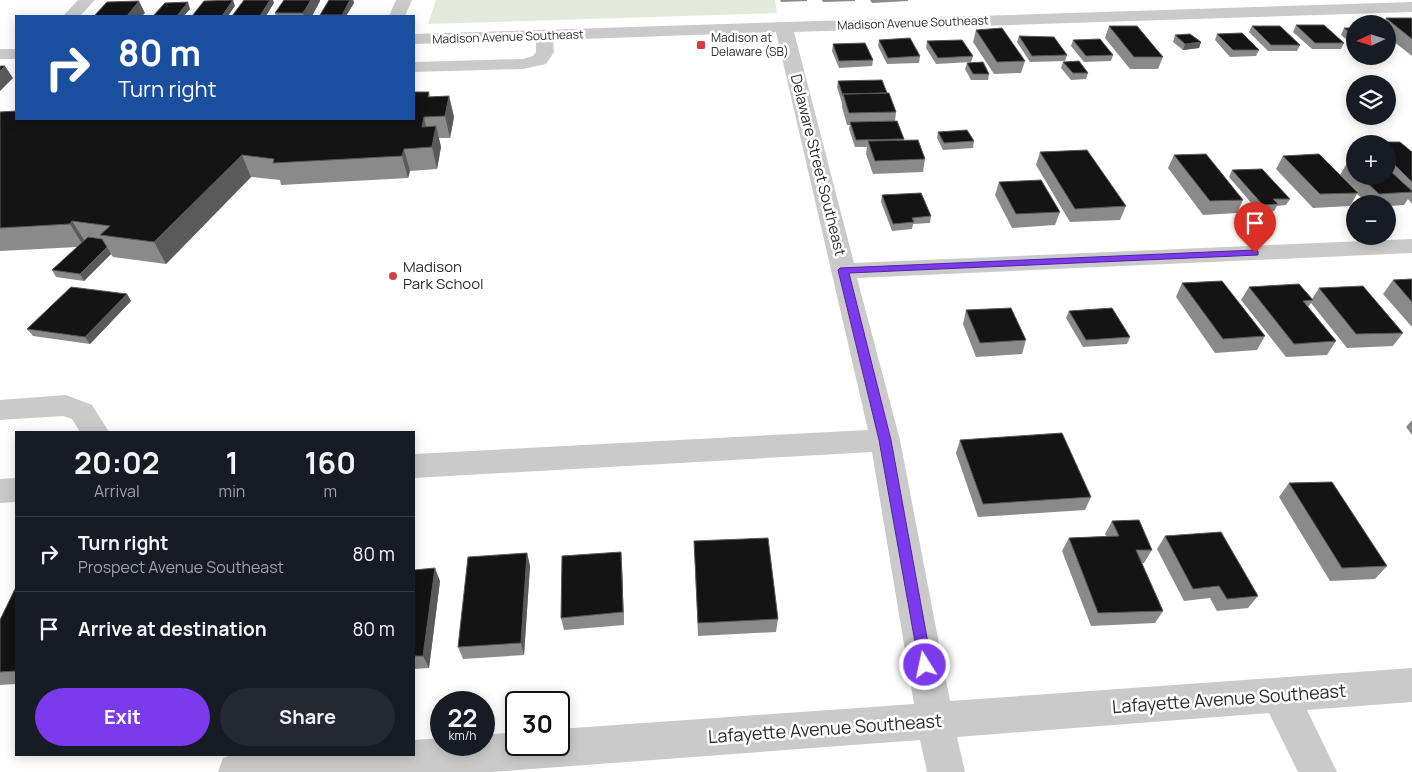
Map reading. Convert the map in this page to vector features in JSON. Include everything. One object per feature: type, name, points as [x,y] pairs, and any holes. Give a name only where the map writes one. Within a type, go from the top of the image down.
[{"type":"street","points":[[72,15],[87,0]]},
{"type":"street","points":[[397,15],[404,0]]},
{"type":"street","name":"Madison Avenue Southeast","points":[[415,39],[784,28],[953,14],[1295,5],[1412,7]]},
{"type":"street","name":"Delaware Street Southeast","points":[[784,28],[885,440],[935,721],[946,772]]},
{"type":"street","points":[[415,67],[523,64],[540,60],[546,52],[544,36]]},
{"type":"street","points":[[0,54],[15,54]]},
{"type":"street","points":[[843,270],[1412,246]]},
{"type":"street","points":[[0,410],[66,405],[82,412],[94,431]]},
{"type":"street","points":[[415,466],[885,440]]},
{"type":"street","points":[[0,491],[15,490]]},
{"type":"street","name":"Lafayette Avenue Southeast","points":[[237,772],[1412,685]]},
{"type":"street","points":[[1280,694],[1318,772]]},
{"type":"shaded area","points":[[436,0],[775,0],[777,13],[428,24]]},
{"type":"building","points":[[233,0],[223,15],[193,15],[204,1]]},
{"type":"building","points":[[244,0],[270,0],[261,15],[233,15]]},
{"type":"building","points":[[284,0],[311,0],[303,13],[275,13]]},
{"type":"building","points":[[329,0],[350,0],[342,15],[320,15]]},
{"type":"building","points":[[139,1],[128,15],[95,15],[107,2]]},
{"type":"building","points":[[188,2],[178,15],[154,15],[165,3]]},
{"type":"building","points":[[1396,18],[1412,18],[1412,39],[1396,26]]},
{"type":"building","points":[[1296,25],[1324,25],[1344,43],[1315,43]]},
{"type":"building","points":[[1109,26],[1137,26],[1163,57],[1134,57]]},
{"type":"building","points":[[1252,26],[1280,26],[1300,45],[1271,45]]},
{"type":"building","points":[[1002,28],[1025,61],[997,62],[976,30]]},
{"type":"building","points":[[1242,33],[1259,50],[1233,50],[1217,34]]},
{"type":"building","points":[[1190,34],[1201,42],[1185,44],[1175,35]]},
{"type":"building","points":[[1019,36],[1054,37],[1067,55],[1032,56]]},
{"type":"building","points":[[910,38],[920,56],[888,58],[879,40]]},
{"type":"building","points":[[1100,39],[1113,55],[1086,56],[1073,40]]},
{"type":"building","points":[[962,40],[973,56],[938,58],[927,41]]},
{"type":"building","points":[[865,43],[873,60],[839,61],[833,44]]},
{"type":"building","points":[[1079,61],[1088,73],[1073,73],[1063,62]]},
{"type":"building","points":[[983,62],[989,74],[973,74],[967,63]]},
{"type":"building","points":[[882,80],[887,93],[843,94],[843,96],[838,81]]},
{"type":"building","points":[[415,92],[429,92],[428,97],[449,96],[445,116],[424,117],[422,127],[436,126],[432,147],[404,149],[402,156],[273,163],[274,159],[242,155],[154,242],[100,235],[110,226],[72,221],[70,224],[0,228],[0,112],[15,111],[15,120],[415,120]]},
{"type":"building","points":[[889,93],[896,112],[849,113],[843,94]]},
{"type":"building","points":[[897,121],[904,139],[856,140],[850,122]]},
{"type":"building","points":[[967,130],[974,141],[944,143],[938,132]]},
{"type":"building","points":[[918,140],[925,159],[875,161],[868,141]]},
{"type":"building","points":[[1396,142],[1400,142],[1412,152],[1412,182],[1396,166]]},
{"type":"building","points":[[1087,150],[1126,206],[1075,209],[1040,152]]},
{"type":"building","points":[[1206,154],[1243,200],[1210,201],[1174,155]]},
{"type":"building","points":[[1319,154],[1346,181],[1346,185],[1350,185],[1358,193],[1320,194],[1283,156]]},
{"type":"building","points":[[1262,169],[1290,199],[1273,199],[1278,204],[1263,205],[1232,170]]},
{"type":"building","points":[[1396,176],[1412,191],[1412,192],[1379,194],[1370,185],[1396,185]]},
{"type":"building","points":[[1041,180],[1060,212],[1016,214],[999,182]]},
{"type":"building","points":[[921,193],[931,216],[912,218],[914,222],[893,224],[882,195]]},
{"type":"building","points":[[88,237],[102,239],[107,247],[80,274],[52,270]]},
{"type":"building","points":[[1412,279],[1412,302],[1393,280]]},
{"type":"building","points":[[1222,281],[1265,336],[1223,339],[1182,283]]},
{"type":"building","points":[[1299,284],[1313,300],[1303,301],[1336,341],[1294,344],[1249,287]]},
{"type":"building","points":[[1363,286],[1403,333],[1356,334],[1319,288]]},
{"type":"building","points":[[71,287],[127,294],[85,337],[27,329]]},
{"type":"building","points":[[1011,308],[1026,340],[980,343],[966,310]]},
{"type":"building","points":[[1112,308],[1130,337],[1086,340],[1069,311]]},
{"type":"building","points":[[1062,433],[1091,497],[983,504],[960,440]]},
{"type":"building","points":[[1332,482],[1387,566],[1342,568],[1289,483]]},
{"type":"building","points":[[1139,520],[1152,550],[1136,550],[1163,611],[1098,613],[1069,538],[1119,536],[1112,521]]},
{"type":"building","points":[[1221,532],[1258,596],[1227,599],[1219,586],[1193,589],[1165,536]]},
{"type":"building","points":[[768,538],[778,619],[698,623],[694,541]]},
{"type":"building","points":[[621,552],[623,612],[561,618],[562,556]]},
{"type":"building","points":[[527,553],[521,643],[458,647],[468,557]]},
{"type":"building","points":[[435,568],[423,656],[415,656],[415,570]]},
{"type":"building","points":[[15,589],[15,671],[0,672],[0,620]]},
{"type":"place","name":"Madison at Delaware (SB)","points":[[701,45]]},
{"type":"place","name":"Madison Park School","points":[[393,276]]},
{"type":"route","points":[[925,665],[885,440],[843,270],[1255,253]]}]
